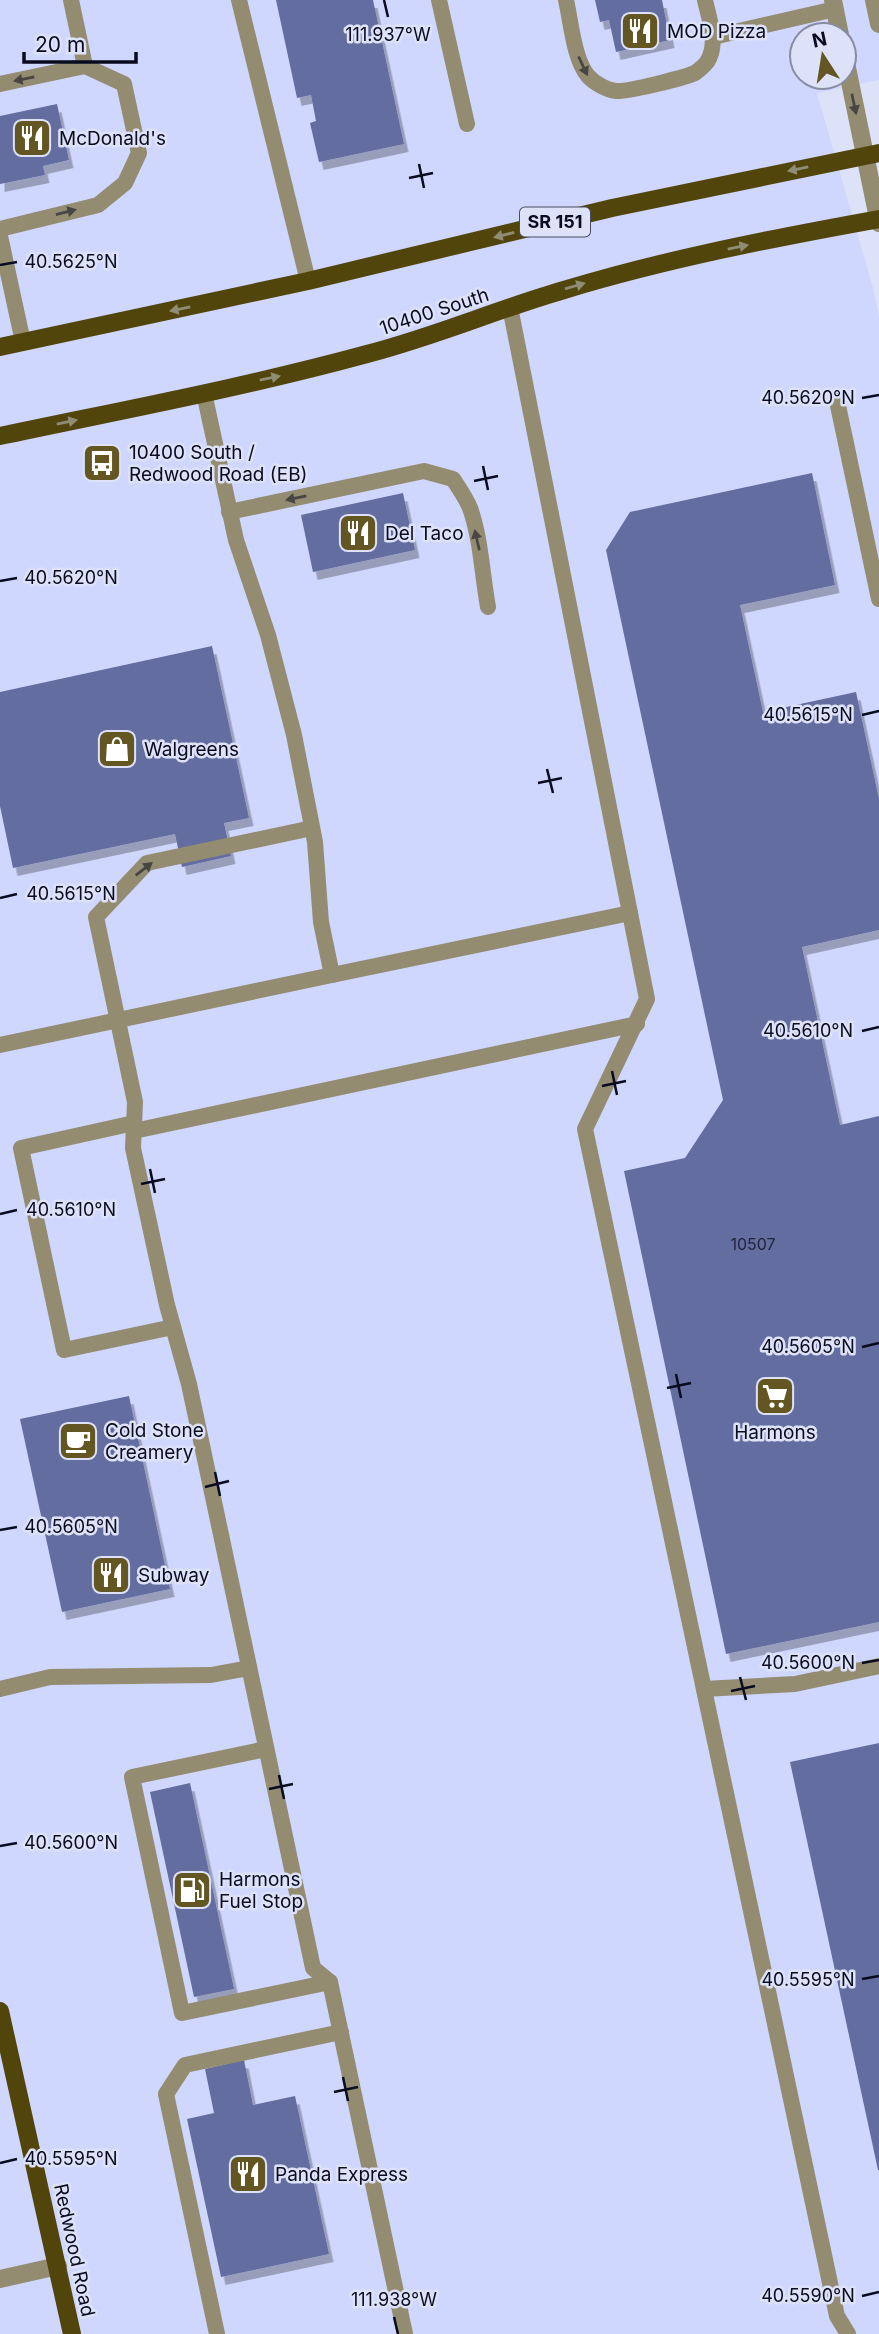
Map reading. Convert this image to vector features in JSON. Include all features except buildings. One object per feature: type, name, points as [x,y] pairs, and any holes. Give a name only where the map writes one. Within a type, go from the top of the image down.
[{"type":"main road","name":"SR 151","points":[[0,347],[308,281],[612,208],[872,154]]},
{"type":"main road","name":"10400 South","points":[[0,436],[204,393],[371,353],[618,274],[819,230],[879,220]]},
{"type":"main road","name":"Redwood Road","points":[[0,2011],[72,2334]]},
{"type":"street","points":[[874,0],[879,24]]},
{"type":"street","points":[[855,91],[872,154],[879,220]]},
{"type":"street","points":[[0,2279],[58,2266]]},
{"type":"lane","points":[[71,0],[85,66]]},
{"type":"lane","points":[[239,0],[308,281]]},
{"type":"lane","points":[[439,0],[467,124]]},
{"type":"lane","points":[[566,0],[580,64],[589,78],[603,87],[617,91],[684,77],[707,62],[713,37],[705,0]]},
{"type":"lane","points":[[713,37],[834,4]]},
{"type":"lane","points":[[0,84],[85,66],[124,84],[139,153],[125,183],[98,205],[0,229]]},
{"type":"lane","points":[[0,236],[23,342]]},
{"type":"lane","points":[[510,307],[647,999],[585,1129],[837,2316],[848,2334]]},
{"type":"lane","points":[[204,393],[236,540],[268,635],[294,735],[312,828],[320,922],[332,975]]},
{"type":"lane","points":[[837,401],[879,599]]},
{"type":"lane","points":[[229,512],[424,471],[453,479],[470,506],[481,555],[488,607]]},
{"type":"lane","points":[[312,828],[147,863],[96,917],[135,1102],[133,1148],[173,1327],[189,1384],[313,1968],[330,1982],[405,2334]]},
{"type":"lane","points":[[0,1045],[630,912]]},
{"type":"lane","points":[[173,1327],[64,1350],[21,1148],[636,1024]]},
{"type":"lane","points":[[704,1689],[796,1684],[879,1666]]},
{"type":"lane","points":[[0,1689],[50,1677],[211,1675],[249,1668]]},
{"type":"lane","points":[[266,1749],[132,1777],[182,2013],[330,1982]]},
{"type":"lane","points":[[217,2334],[166,2094],[185,2065],[341,2032]]},
{"type":"shaded area","points":[[0,0],[879,0],[879,80],[858,84],[858,21],[788,21],[788,91],[827,91],[817,93],[879,317],[879,2334],[0,2334]]},
{"type":"place","name":"MOD Pizza","points":[[640,31]]},
{"type":"place","name":"McDonald's","points":[[32,138]]},
{"type":"place","name":"10400 South / Redwood Road (EB)","points":[[102,463]]},
{"type":"place","name":"Del Taco","points":[[358,533]]},
{"type":"place","name":"Walgreens","points":[[117,749]]},
{"type":"place","name":"Harmons","points":[[775,1396]]},
{"type":"place","name":"Cold Stone Creamery","points":[[78,1441]]},
{"type":"place","name":"Subway","points":[[111,1575]]},
{"type":"place","name":"Harmons Fuel Stop","points":[[192,1890]]},
{"type":"place","name":"Panda Express","points":[[248,2174]]}]
